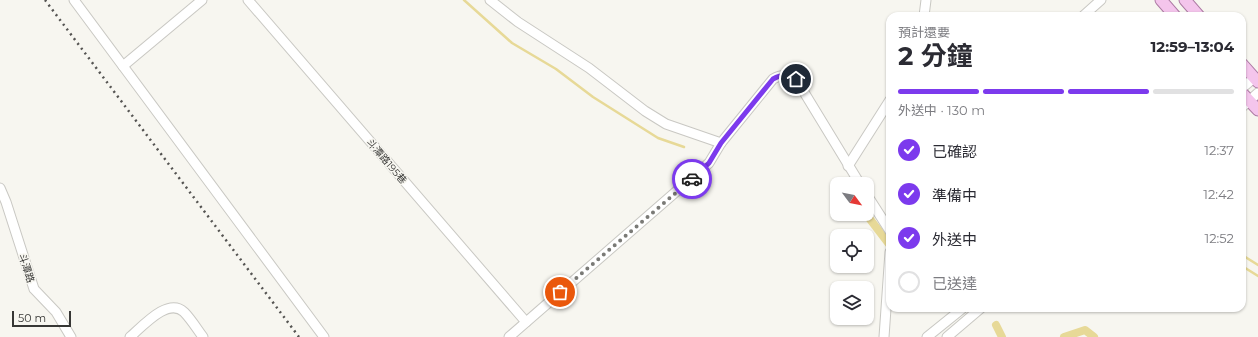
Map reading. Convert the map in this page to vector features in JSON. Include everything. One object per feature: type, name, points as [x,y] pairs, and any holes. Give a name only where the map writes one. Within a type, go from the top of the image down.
[{"type":"main road","points":[[1161,0],[1172,12]]},
{"type":"main road","points":[[1185,0],[1196,12]]},
{"type":"main road","points":[[1246,69],[1256,80]]},
{"type":"main road","points":[[1248,98],[1258,110]]},
{"type":"street","points":[[74,0],[324,337]]},
{"type":"street","points":[[123,66],[202,0]]},
{"type":"street","name":"斗潭路195巷","points":[[248,0],[526,322]]},
{"type":"street","points":[[490,0],[518,22],[589,68],[645,111],[666,124],[721,143]]},
{"type":"street","points":[[924,12],[926,0]]},
{"type":"street","points":[[1088,12],[1101,0]]},
{"type":"street","points":[[508,337],[709,163],[721,143],[767,85],[773,79],[781,75],[785,74],[796,79],[855,177]]},
{"type":"street","points":[[1246,86],[1256,80]]},
{"type":"street","points":[[848,166],[886,106]]},
{"type":"street","name":"斗潭路","points":[[0,188],[6,202],[34,289],[56,312],[71,337]]},
{"type":"street","points":[[874,207],[886,225]]},
{"type":"street","points":[[130,337],[163,309],[173,307],[180,309],[185,313],[203,337]]},
{"type":"street","points":[[884,337],[886,309]]},
{"type":"street","points":[[927,337],[958,312]]},
{"type":"street","points":[[947,337],[976,312]]},
{"type":"waterway","points":[[464,0],[512,43],[556,69],[593,97],[658,138],[684,147]]},
{"type":"waterway","points":[[871,221],[886,240]]},
{"type":"waterway","points":[[1246,258],[1258,265]]},
{"type":"waterway","points":[[1246,268],[1258,276]]},
{"type":"waterway","points":[[996,325],[1002,337]]},
{"type":"waterway","points":[[1064,337],[1085,330],[1094,337]]},
{"type":"railway","points":[[45,0],[299,337]]},
{"type":"way so far","points":[[560,292],[692,179]]},
{"type":"route","points":[[692,179],[709,163],[721,143],[773,79],[785,74],[796,79]]}]
